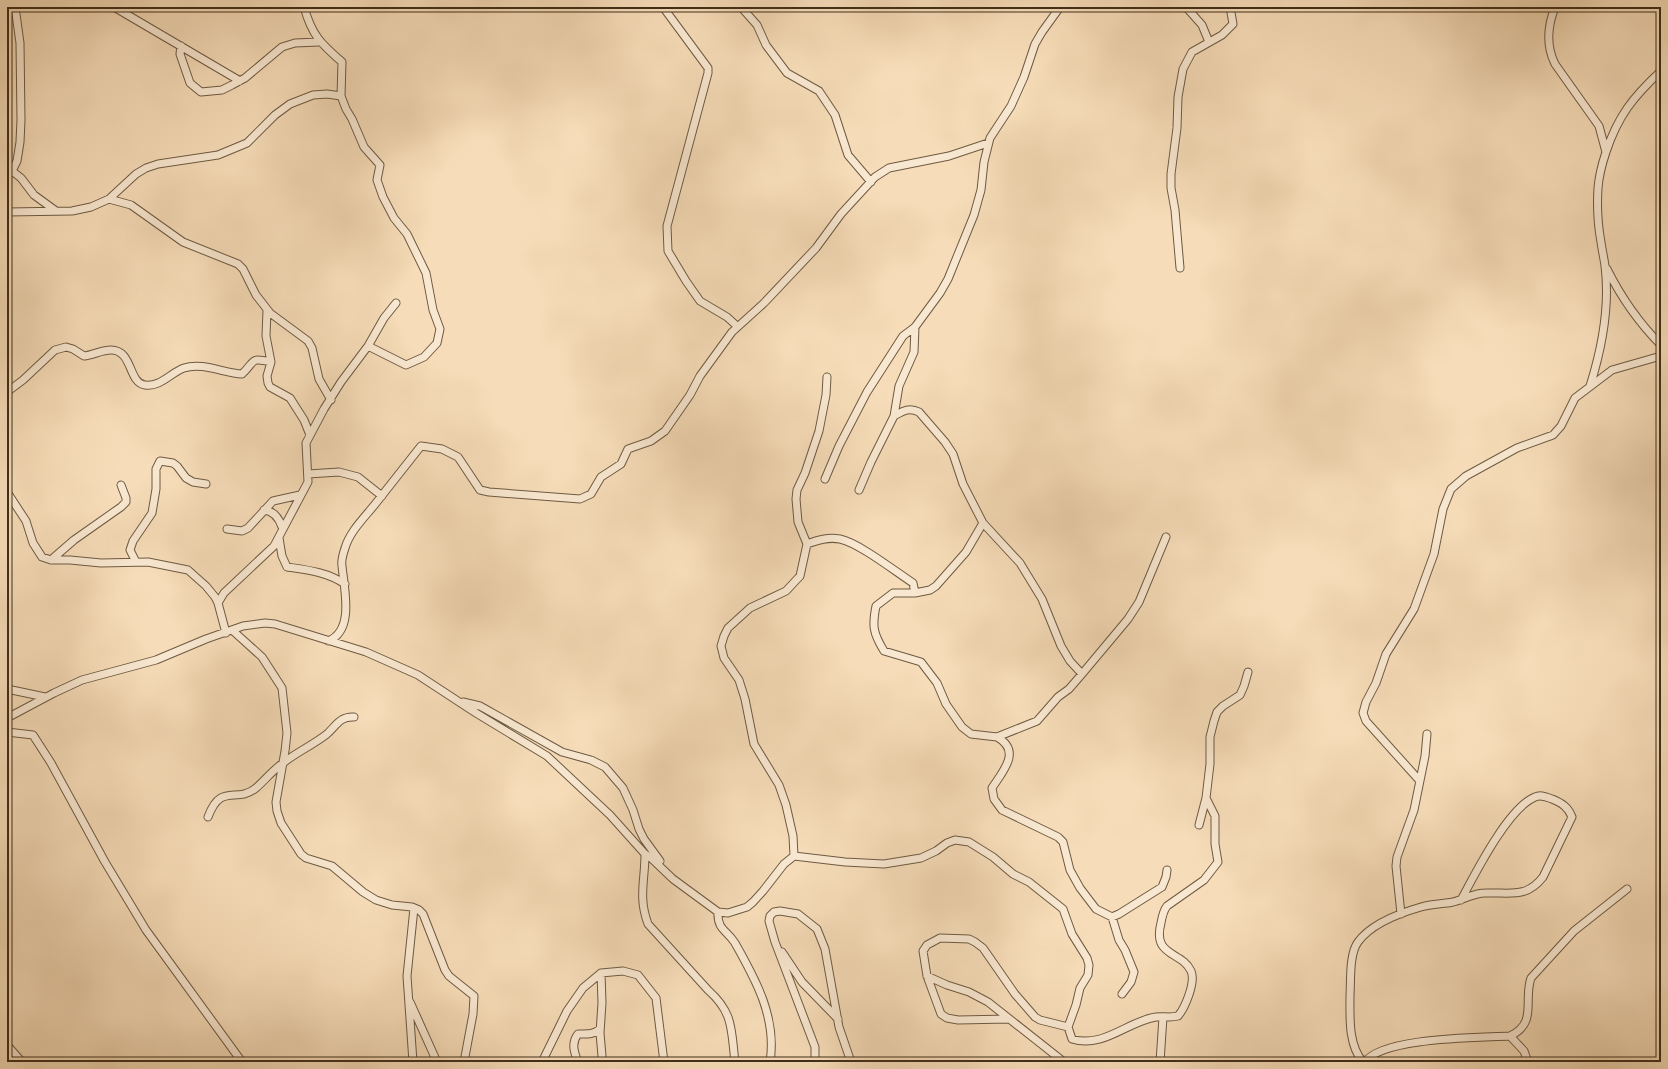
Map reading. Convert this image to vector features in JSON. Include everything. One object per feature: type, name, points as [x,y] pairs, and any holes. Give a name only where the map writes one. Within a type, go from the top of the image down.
[{"type":"street","points":[[15,7],[20,44],[21,120],[17,161],[10,171],[21,178],[34,195],[56,211]]},
{"type":"street","points":[[114,7],[240,81]]},
{"type":"street","points":[[304,7],[308,22],[319,42],[342,62],[341,96],[364,146],[380,165],[377,180],[383,197],[394,218],[407,234],[426,273],[433,310],[440,329],[437,342],[424,357],[406,365],[368,346]]},
{"type":"street","points":[[663,7],[708,68],[708,73],[667,226],[668,251],[686,282],[700,301],[727,317],[737,326]]},
{"type":"street","points":[[741,7],[757,25],[766,45],[787,73],[819,91],[834,115],[848,155],[871,182]]},
{"type":"street","points":[[825,479],[839,446],[866,392],[903,336],[916,327],[948,279],[974,215],[981,190],[988,143],[1000,121],[1011,106],[1024,77],[1035,44],[1060,7]]},
{"type":"street","points":[[1186,7],[1202,25],[1209,42]]},
{"type":"street","points":[[1180,268],[1171,181],[1177,128],[1178,96],[1183,70],[1192,52],[1222,35],[1233,24],[1230,7]]},
{"type":"street","points":[[1555,7],[1548,41],[1550,55],[1600,126],[1606,152]]},
{"type":"street","points":[[181,46],[180,54],[190,83],[201,92],[222,90],[240,81],[282,47],[295,43],[319,42]]},
{"type":"street","points":[[1590,386],[1599,358],[1605,320],[1605,266],[1601,241],[1598,188],[1601,168],[1611,137],[1622,114],[1633,99],[1661,71]]},
{"type":"street","points":[[7,212],[72,211],[91,207],[109,199],[136,174],[146,168],[158,164],[218,155],[247,143],[275,115],[290,104],[306,97],[327,94],[341,96]]},
{"type":"street","points":[[328,641],[337,636],[342,626],[346,596],[342,564],[345,547],[357,526],[421,446],[442,449],[458,457],[480,490],[580,499],[591,494],[601,477],[621,464],[628,449],[651,441],[665,431],[690,394],[700,376],[737,326],[764,303],[816,248],[842,214],[875,177],[889,168],[949,156],[988,143]]},
{"type":"street","points":[[109,199],[131,205],[183,242],[238,264],[243,268],[256,295],[267,310],[276,319],[308,341],[312,348],[320,379],[331,400]]},
{"type":"street","points":[[1605,266],[1623,298],[1661,346]]},
{"type":"street","points":[[218,603],[224,593],[274,546],[279,538],[282,527],[300,495],[307,487],[308,474],[306,443],[341,382],[368,346],[384,318],[396,303]]},
{"type":"street","points":[[267,310],[266,336],[271,362],[267,376],[270,387],[290,398],[302,417],[310,435]]},
{"type":"street","points":[[859,490],[878,447],[894,416],[899,386],[914,352],[916,327]]},
{"type":"street","points":[[7,392],[23,380],[55,350],[66,347],[73,349],[84,356],[105,350],[118,351],[125,357],[138,382],[143,385],[159,383],[184,368],[199,367],[242,374],[253,361],[257,360],[271,362]]},
{"type":"street","points":[[1419,780],[1366,721],[1363,713],[1366,702],[1376,683],[1383,660],[1414,609],[1434,554],[1444,509],[1451,489],[1466,476],[1517,448],[1553,436],[1564,421],[1575,398],[1612,370],[1661,356]]},
{"type":"street","points":[[794,856],[793,830],[786,804],[779,785],[754,744],[745,698],[739,680],[724,658],[721,646],[728,628],[750,608],[786,591],[795,582],[802,568],[807,544],[798,522],[796,499],[819,431],[826,395],[827,377]]},
{"type":"street","points":[[894,416],[906,410],[914,410],[919,412],[945,442],[953,454],[963,484],[983,523],[1020,563],[1042,599],[1070,661],[1082,674]]},
{"type":"street","points":[[136,562],[130,550],[133,541],[152,513],[156,489],[156,469],[160,461],[173,463],[186,478],[193,482],[206,484]]},
{"type":"street","points":[[308,474],[339,472],[358,476],[382,496]]},
{"type":"street","points":[[51,560],[74,540],[122,507],[126,502],[126,498],[121,485]]},
{"type":"street","points":[[7,492],[26,521],[37,552],[42,557],[51,560],[101,563],[148,562],[188,570],[206,586],[218,603],[229,631],[262,657],[282,688],[286,733],[283,763],[276,802],[277,812],[281,824],[301,854],[306,858],[332,866],[363,892],[376,900],[392,905],[414,908],[423,914],[445,970],[449,976],[474,996],[473,1014],[464,1062]]},
{"type":"street","points":[[227,529],[242,531],[248,528],[273,501],[300,495]]},
{"type":"street","points":[[264,510],[270,511],[277,516],[282,527]]},
{"type":"street","points":[[983,523],[966,552],[936,586],[930,590],[915,593],[894,592],[876,606],[873,627],[875,637],[884,651],[920,662],[937,684],[946,704],[962,726],[971,734],[998,737],[1037,721],[1058,697],[1069,689],[1082,674],[1128,619],[1139,602],[1166,537]]},
{"type":"street","points":[[279,538],[282,556],[287,567],[334,576],[345,584]]},
{"type":"street","points":[[807,544],[819,539],[830,538],[847,541],[913,583],[915,593]]},
{"type":"street","points":[[7,718],[45,697],[82,680],[156,660],[206,639],[243,626],[265,623],[275,624],[366,652],[405,668],[547,756],[610,815],[645,854],[674,879],[718,912],[728,913],[747,907],[763,891],[784,864],[794,856],[845,862],[884,864],[920,858],[955,840],[969,842],[993,857],[1013,874],[1028,882],[1063,909],[1072,934],[1087,958],[1089,965],[1088,975],[1080,988],[1068,1027],[1072,1039],[1077,1040],[1099,1040],[1137,1023],[1156,1017],[1178,1016],[1181,1012],[1188,998],[1193,977],[1188,966],[1164,949],[1159,933],[1164,910],[1167,906],[1204,880],[1218,862],[1215,844],[1215,816],[1206,798]]},
{"type":"street","points":[[1199,825],[1206,798],[1210,764],[1210,737],[1214,721],[1217,712],[1223,706],[1240,695],[1248,672]]},
{"type":"street","points":[[7,689],[45,697]]},
{"type":"street","points":[[457,700],[480,706],[562,752],[591,760],[605,767],[624,788],[644,839],[665,870]]},
{"type":"street","points":[[208,818],[213,806],[219,799],[226,795],[239,795],[254,789],[283,763],[327,734],[338,721],[347,717],[354,717]]},
{"type":"street","points":[[7,732],[33,735],[51,763],[105,862],[146,930],[242,1062]]},
{"type":"street","points":[[1401,914],[1396,866],[1397,857],[1414,810],[1425,756],[1427,734]]},
{"type":"street","points":[[998,737],[1009,747],[1010,754],[1005,768],[992,788],[994,799],[1002,810],[1058,837],[1063,842],[1070,870],[1080,888],[1096,909],[1112,917],[1119,940],[1134,972],[1131,982],[1122,994]]},
{"type":"street","points":[[1461,900],[1488,850],[1520,807],[1536,796],[1543,795],[1567,807],[1572,817],[1543,877],[1538,884],[1519,893],[1484,893],[1461,900],[1421,907],[1401,914],[1374,927],[1358,942],[1352,957],[1350,1002],[1352,1034],[1355,1051],[1364,1062],[1372,1055],[1393,1047],[1428,1040],[1510,1036],[1520,1031],[1530,1004],[1528,986],[1531,978],[1574,931],[1627,889]]},
{"type":"street","points":[[645,854],[645,875],[641,895],[648,924],[708,990],[719,999],[729,1016],[735,1062]]},
{"type":"street","points":[[1112,917],[1162,887],[1167,870]]},
{"type":"street","points":[[413,1062],[408,996],[408,957],[414,908]]},
{"type":"street","points":[[815,1062],[815,1047],[775,942],[769,921],[770,916],[774,912],[780,911],[798,914],[817,929],[825,949],[838,1019],[851,1062]]},
{"type":"street","points":[[718,912],[718,921],[720,925],[734,941],[764,999],[769,1020],[771,1053],[770,1062]]},
{"type":"street","points":[[1009,1019],[958,1020],[947,1018],[941,1014],[938,1010],[927,976],[923,951],[926,945],[940,938],[969,939],[975,942],[983,948],[1015,994],[1035,1017],[1040,1020],[1068,1027]]},
{"type":"street","points":[[775,942],[802,982],[838,1019]]},
{"type":"street","points":[[542,1062],[546,1051],[573,1001],[582,988],[601,973],[623,970],[638,975],[656,998],[664,1062]]},
{"type":"street","points":[[601,973],[601,1062]]},
{"type":"street","points":[[927,976],[947,985],[969,992],[988,1002],[1064,1062]]},
{"type":"street","points":[[408,996],[437,1062]]},
{"type":"street","points":[[1160,1062],[1163,1017]]},
{"type":"street","points":[[578,1062],[573,1046],[575,1038],[578,1034],[588,1035],[596,1033],[600,1029]]},
{"type":"street","points":[[1510,1036],[1524,1051],[1528,1062]]},
{"type":"street","points":[[7,1045],[22,1062]]}]
